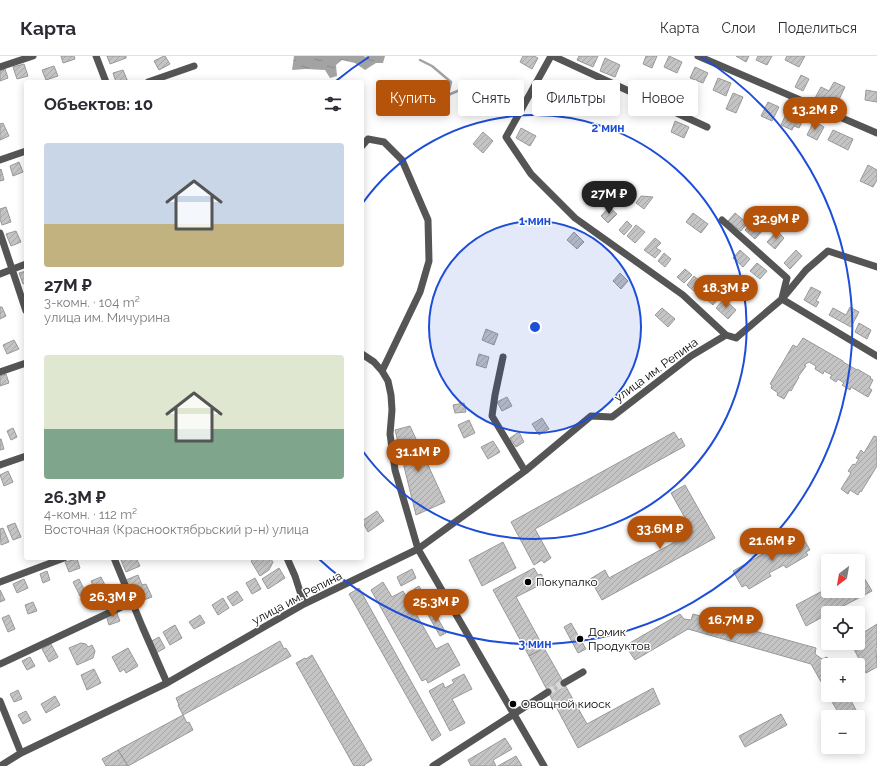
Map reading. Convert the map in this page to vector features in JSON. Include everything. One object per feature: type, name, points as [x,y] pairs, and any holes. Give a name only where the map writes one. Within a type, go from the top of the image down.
[{"type":"street","points":[[0,67],[33,56]]},
{"type":"street","points":[[96,56],[105,80]]},
{"type":"street","points":[[707,127],[552,56],[506,137],[531,174],[574,218],[683,295],[726,335],[736,338],[782,300],[806,270],[828,251],[877,267]]},
{"type":"street","points":[[698,56],[877,134]]},
{"type":"street","points":[[154,80],[194,66]]},
{"type":"street","points":[[364,144],[368,139],[384,142],[402,160],[428,220],[429,262],[420,292],[382,372]]},
{"type":"street","points":[[0,160],[24,153]]},
{"type":"street","points":[[722,220],[787,278],[782,300]]},
{"type":"street","points":[[0,233],[24,305]]},
{"type":"street","points":[[0,274],[24,265]]},
{"type":"street","points":[[782,300],[877,356]]},
{"type":"street","name":"улица им. Репина","points":[[0,766],[21,753],[167,683],[304,604],[418,549],[525,471],[591,416],[612,417],[691,356],[726,335]]},
{"type":"street","points":[[364,355],[374,362],[388,381],[392,410],[390,434],[395,470],[418,549],[544,766]]},
{"type":"street","points":[[503,357],[494,395],[492,416],[525,471]]},
{"type":"street","points":[[0,372],[24,364]]},
{"type":"street","points":[[0,465],[24,457]]},
{"type":"street","points":[[0,582],[59,560]]},
{"type":"street","points":[[115,560],[167,683]]},
{"type":"street","points":[[288,560],[304,604]]},
{"type":"street","points":[[0,664],[132,602]]},
{"type":"street","points":[[564,683],[583,672]]},
{"type":"street","points":[[432,766],[548,692]]},
{"type":"street","points":[[0,701],[21,753]]},
{"type":"water","points":[[294,56],[385,56],[383,63],[376,63],[365,70],[355,63],[342,60],[336,65],[337,76],[330,78],[325,70],[292,70]]},
{"type":"building","points":[[61,56],[74,56],[75,59],[63,63]]},
{"type":"building","points":[[107,56],[126,56],[126,58],[110,64]]},
{"type":"building","points":[[164,56],[170,64],[159,70],[154,61]]},
{"type":"building","points":[[523,56],[534,56],[538,58],[532,69],[520,62]]},
{"type":"building","points":[[579,56],[598,56],[593,67],[577,60]]},
{"type":"building","points":[[646,56],[657,56],[652,68],[643,64]]},
{"type":"building","points":[[669,56],[682,62],[677,73],[664,67]]},
{"type":"building","points":[[736,56],[749,56],[746,62]]},
{"type":"building","points":[[758,56],[772,56],[767,65],[756,60]]},
{"type":"building","points":[[787,56],[805,56],[799,67],[785,60]]},
{"type":"building","points":[[605,58],[620,65],[615,77],[600,71]]},
{"type":"building","points":[[24,64],[28,76],[17,79],[13,67]]},
{"type":"building","points":[[54,66],[58,76],[46,80],[42,70]]},
{"type":"building","points":[[695,67],[708,73],[703,83],[690,78]]},
{"type":"building","points":[[5,69],[8,78],[0,81],[0,71]]},
{"type":"building","points":[[123,70],[127,80],[115,80],[113,73]]},
{"type":"building","points":[[801,75],[809,79],[803,91],[795,87]]},
{"type":"building","points":[[718,78],[731,83],[726,96],[713,90]]},
{"type":"building","points":[[834,82],[845,87],[835,108],[815,98],[821,87],[829,91]]},
{"type":"building","points":[[866,90],[877,92],[877,102],[865,100]]},
{"type":"building","points":[[733,93],[743,97],[736,113],[726,109]]},
{"type":"building","points":[[768,102],[779,107],[772,121],[761,116]]},
{"type":"building","points":[[788,110],[804,118],[799,128],[794,126],[792,130],[781,125]]},
{"type":"building","points":[[675,121],[689,127],[684,138],[671,132]]},
{"type":"building","points":[[814,121],[824,127],[817,140],[807,135]]},
{"type":"building","points":[[3,123],[9,136],[0,140],[0,124]]},
{"type":"building","points":[[521,128],[536,136],[530,146],[516,138]]},
{"type":"building","points":[[833,130],[853,139],[848,150],[828,140]]},
{"type":"building","points":[[483,132],[493,141],[483,153],[473,144]]},
{"type":"building","points":[[19,162],[23,172],[13,176],[10,166]]},
{"type":"building","points":[[868,165],[877,170],[877,180],[873,187],[860,181]]},
{"type":"building","points":[[1,169],[4,180],[0,181],[0,170]]},
{"type":"building","points":[[641,196],[653,197],[644,209],[636,203]]},
{"type":"building","points":[[6,207],[11,222],[2,225],[0,219],[0,209]]},
{"type":"building","points":[[609,207],[617,214],[608,223],[601,216]]},
{"type":"building","points":[[693,213],[708,224],[701,233],[686,222]]},
{"type":"building","points":[[735,213],[747,223],[741,231],[728,221]]},
{"type":"building","points":[[627,221],[632,226],[624,235],[619,230]]},
{"type":"building","points":[[754,221],[763,230],[755,239],[745,230]]},
{"type":"building","points":[[636,225],[645,232],[635,243],[627,236]]},
{"type":"building","points":[[16,231],[21,242],[11,246],[6,234]]},
{"type":"building","points":[[777,231],[784,238],[775,249],[767,242]]},
{"type":"building","points":[[574,232],[584,242],[577,249],[567,240]]},
{"type":"building","points":[[655,238],[661,243],[656,248],[661,251],[655,258],[644,250]]},
{"type":"building","points":[[740,250],[750,259],[743,267],[733,258]]},
{"type":"building","points":[[796,250],[802,256],[790,269],[784,263]]},
{"type":"building","points":[[664,253],[671,259],[665,267],[658,261]]},
{"type":"building","points":[[757,263],[767,271],[760,279],[750,271]]},
{"type":"building","points":[[685,269],[692,275],[684,283],[677,277]]},
{"type":"building","points":[[24,272],[24,284],[23,284],[19,273]]},
{"type":"building","points":[[620,273],[628,281],[621,289],[613,281]]},
{"type":"building","points":[[694,276],[701,282],[694,291],[687,285]]},
{"type":"building","points":[[714,287],[722,294],[713,305],[705,298]]},
{"type":"building","points":[[811,287],[821,292],[816,301],[819,302],[816,307],[804,300]]},
{"type":"building","points":[[724,299],[736,310],[728,319],[716,308]]},
{"type":"building","points":[[0,307],[2,307],[6,316],[0,319]]},
{"type":"building","points":[[850,307],[859,312],[851,327],[829,315],[833,308],[846,315]]},
{"type":"building","points":[[662,308],[675,319],[668,327],[655,315]]},
{"type":"building","points":[[859,323],[871,330],[867,339],[855,332]]},
{"type":"building","points":[[486,329],[498,334],[494,345],[482,340]]},
{"type":"building","points":[[803,338],[871,377],[870,378],[873,380],[869,388],[872,390],[868,397],[851,387],[850,390],[842,385],[844,383],[838,379],[836,382],[830,378],[832,375],[824,371],[823,374],[815,369],[816,366],[809,362],[804,365],[806,366],[798,377],[791,391],[789,390],[784,399],[777,395],[778,393],[771,388],[772,385],[770,384],[793,345],[797,347]]},
{"type":"building","points":[[14,340],[19,349],[7,354],[3,345]]},
{"type":"building","points":[[479,354],[489,357],[486,368],[476,365]]},
{"type":"building","points":[[6,374],[9,383],[0,386],[0,376]]},
{"type":"building","points":[[507,397],[512,406],[502,411],[497,402]]},
{"type":"building","points":[[464,403],[466,412],[455,413],[453,405]]},
{"type":"building","points":[[542,418],[549,429],[539,435],[532,424]]},
{"type":"building","points":[[469,420],[475,433],[464,438],[458,425]]},
{"type":"building","points":[[410,426],[445,502],[416,515],[395,430]]},
{"type":"building","points":[[13,428],[17,437],[11,440],[7,431]]},
{"type":"building","points":[[519,432],[524,442],[516,447],[510,438]]},
{"type":"building","points":[[674,432],[679,440],[681,438],[685,446],[535,529],[551,558],[544,563],[542,560],[534,565],[511,522]]},
{"type":"building","points":[[874,436],[877,437],[877,466],[858,495],[850,490],[848,494],[841,489],[851,473],[848,471],[859,459],[856,458],[861,450],[864,453]]},
{"type":"building","points":[[0,439],[4,449],[0,450]]},
{"type":"building","points":[[493,441],[500,452],[488,459],[481,447]]},
{"type":"building","points":[[8,471],[13,482],[4,486],[0,475]]},
{"type":"building","points":[[685,485],[715,538],[602,600],[590,579],[605,570],[609,578],[693,532],[671,493]]},
{"type":"building","points":[[377,511],[384,521],[368,532],[364,525],[364,520]]},
{"type":"building","points":[[15,523],[21,537],[13,540],[7,526]]},
{"type":"building","points":[[3,528],[9,542],[1,545],[0,529]]},
{"type":"building","points":[[800,533],[810,550],[806,552],[808,555],[786,568],[784,565],[769,573],[771,576],[749,589],[746,585],[742,587],[733,571]]},
{"type":"building","points":[[503,542],[516,568],[482,586],[469,560]]},
{"type":"building","points":[[77,560],[80,568],[69,572],[65,562]]},
{"type":"building","points":[[121,560],[137,560],[140,566],[126,572]]},
{"type":"building","points":[[272,560],[273,562],[269,570],[260,576],[251,561]]},
{"type":"building","points":[[279,568],[285,578],[268,589],[262,579]]},
{"type":"building","points":[[534,568],[538,575],[541,574],[546,582],[516,597],[544,648],[529,656],[493,590]]},
{"type":"building","points":[[412,569],[416,578],[401,586],[397,577]]},
{"type":"building","points":[[47,571],[50,580],[43,583],[40,574]]},
{"type":"building","points":[[138,575],[142,585],[146,584],[152,597],[135,603],[126,580]]},
{"type":"building","points":[[101,577],[105,585],[95,590],[91,581]]},
{"type":"building","points":[[255,578],[261,589],[252,594],[246,583]]},
{"type":"building","points":[[24,579],[28,588],[17,593],[13,584]]},
{"type":"building","points":[[79,579],[86,593],[80,596],[73,582]]},
{"type":"building","points":[[865,579],[872,591],[865,595]]},
{"type":"building","points":[[383,582],[392,597],[403,591],[436,649],[448,643],[460,665],[428,683],[426,679],[422,681],[371,590]]},
{"type":"building","points":[[419,586],[429,604],[424,606],[414,589]]},
{"type":"building","points":[[359,588],[441,735],[432,741],[349,594]]},
{"type":"building","points":[[0,590],[5,600],[0,602]]},
{"type":"building","points":[[237,591],[243,600],[233,606],[227,597]]},
{"type":"building","points":[[821,592],[821,598],[859,598],[843,606],[821,606],[821,618],[806,626],[796,605]]},
{"type":"building","points":[[223,598],[229,608],[218,615],[212,605]]},
{"type":"building","points":[[33,602],[37,611],[28,614],[25,605]]},
{"type":"building","points":[[433,610],[446,633],[440,636],[427,613]]},
{"type":"building","points":[[116,611],[120,621],[109,625],[106,615]]},
{"type":"building","points":[[680,614],[684,619],[691,620],[693,614],[816,648],[815,654],[821,658],[821,682],[811,664],[688,629],[635,660],[629,651],[631,650],[628,644]]},
{"type":"building","points":[[9,615],[15,629],[8,632],[2,618]]},
{"type":"building","points":[[200,615],[205,623],[194,629],[189,622]]},
{"type":"building","points":[[571,623],[586,649],[578,653],[564,627]]},
{"type":"building","points":[[877,624],[877,667],[866,673],[865,658],[858,658],[854,650],[865,650],[865,632]]},
{"type":"building","points":[[175,625],[182,638],[170,645],[163,632]]},
{"type":"building","points":[[159,637],[165,648],[156,653],[150,642]]},
{"type":"building","points":[[280,641],[284,649],[286,648],[291,656],[183,715],[176,698]]},
{"type":"building","points":[[81,643],[86,644],[88,647],[92,645],[95,651],[93,658],[77,665],[69,648]]},
{"type":"building","points":[[51,644],[58,657],[49,662],[42,649]]},
{"type":"building","points":[[128,648],[138,666],[126,673],[124,669],[120,672],[112,657]]},
{"type":"building","points":[[544,648],[587,724],[653,688],[660,704],[578,748],[529,656]]},
{"type":"building","points":[[312,655],[372,760],[364,765],[365,766],[354,766],[296,663]]},
{"type":"building","points":[[30,657],[35,666],[27,670],[22,661]]},
{"type":"building","points":[[94,669],[101,683],[87,690],[81,675]]},
{"type":"building","points":[[464,674],[472,689],[452,699],[465,723],[450,731],[429,691],[443,683],[445,688],[454,683],[452,680]]},
{"type":"building","points":[[18,690],[22,699],[14,702],[10,694]]},
{"type":"building","points":[[55,696],[60,705],[46,713],[41,704]]},
{"type":"building","points":[[832,702],[852,702],[856,710],[837,710]]},
{"type":"building","points":[[26,711],[31,720],[23,724],[18,715]]},
{"type":"building","points":[[781,714],[787,725],[745,747],[739,736]]},
{"type":"building","points":[[183,715],[193,730],[128,766],[118,750]]},
{"type":"building","points":[[505,738],[512,749],[493,760],[496,766],[471,766],[468,760]]},
{"type":"building","points":[[118,750],[128,766],[106,766],[102,759]]},
{"type":"building","points":[[516,756],[522,766],[498,766]]},
{"type":"waterway","points":[[420,60],[432,66],[451,82],[448,95],[458,91]]},
{"type":"tunnel","points":[[548,692],[564,683]]},
{"type":"place","name":"Покупалко","points":[[528,582]]},
{"type":"place","name":"Домик Продуктов","points":[[580,639]]},
{"type":"place","name":"Овощной киоск","points":[[513,704]]}]
